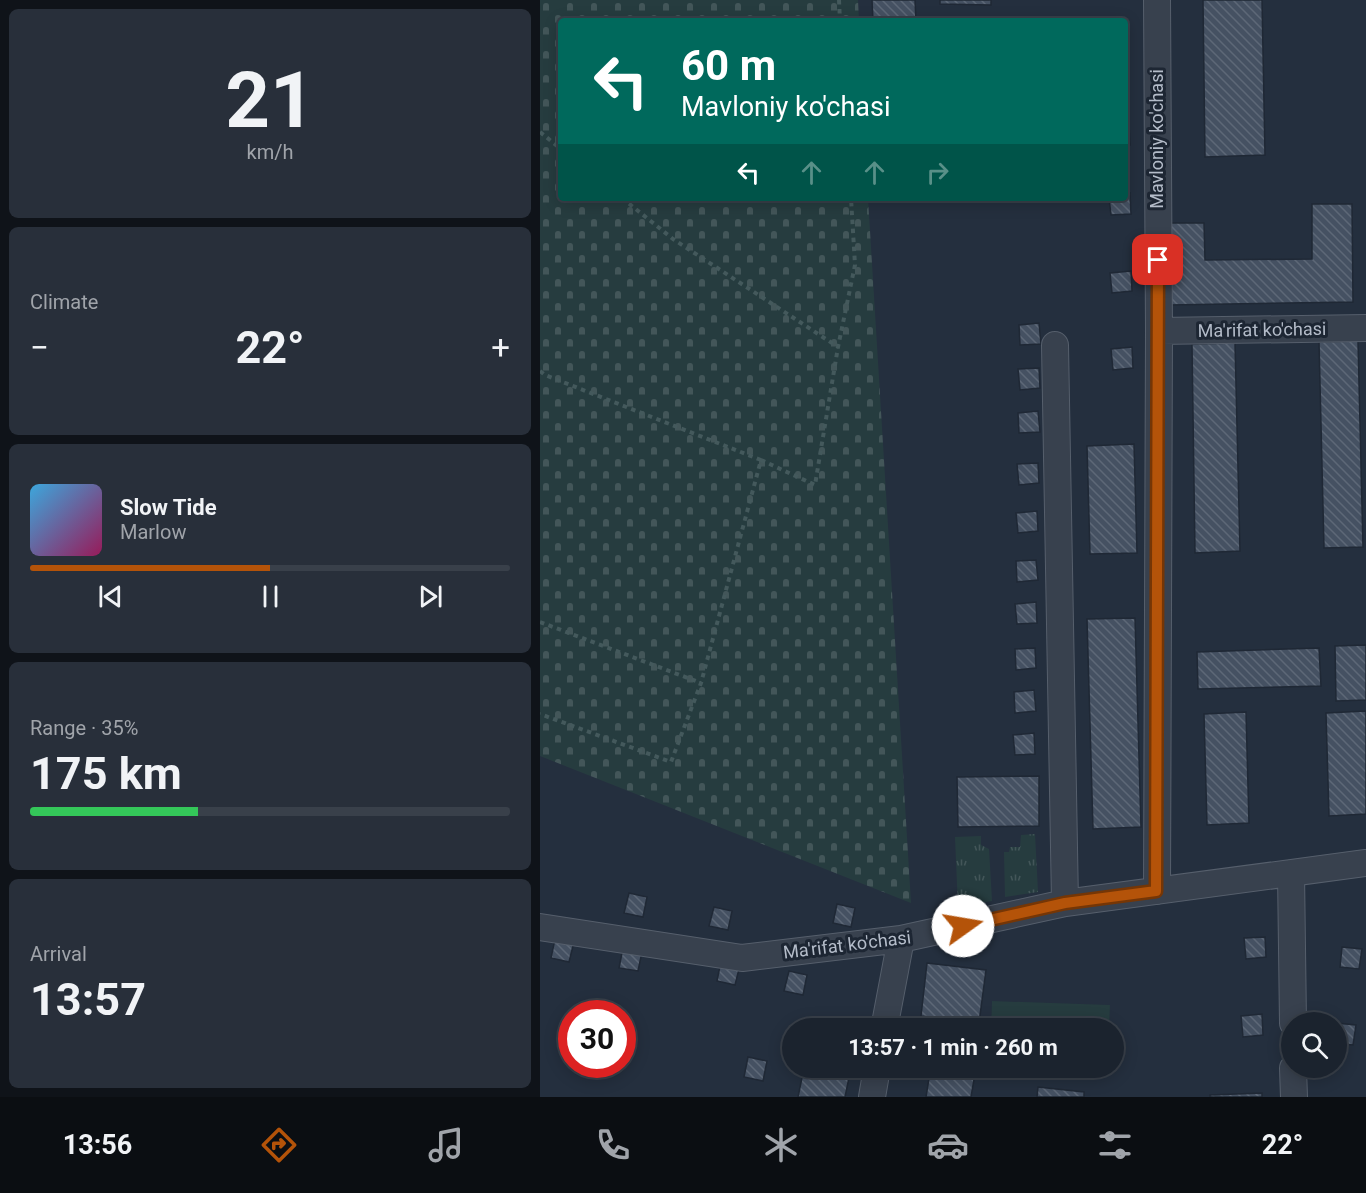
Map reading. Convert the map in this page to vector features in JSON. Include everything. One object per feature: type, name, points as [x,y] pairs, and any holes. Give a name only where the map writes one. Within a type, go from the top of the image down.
[{"type":"street","name":"Mavloniy ko'chasi","points":[[1156,0],[1159,331],[1156,891]]},
{"type":"street","name":"Ma'rifat ko'chasi","points":[[1159,331],[1366,328]]},
{"type":"street","points":[[1055,345],[1065,903]]},
{"type":"street","name":"Ma'rifat ko'chasi","points":[[540,927],[742,958],[901,939],[1065,903],[1366,863]]},
{"type":"street","points":[[1291,873],[1293,1012]]},
{"type":"street","points":[[886,1018],[901,939]]},
{"type":"street","points":[[872,1097],[875,1078]]},
{"type":"street","points":[[1293,1078],[1294,1097]]},
{"type":"path","points":[[839,0],[840,18]]},
{"type":"path","points":[[540,132],[558,147]]},
{"type":"path","points":[[626,201],[673,239],[838,347]]},
{"type":"path","points":[[540,371],[545,375],[761,460],[814,485],[855,265],[851,201]]},
{"type":"path","points":[[540,714],[670,762],[701,683],[761,460]]},
{"type":"path","points":[[540,622],[701,683]]},
{"type":"green space","points":[[540,0],[858,0],[859,18],[558,18],[558,201],[868,201],[911,903],[540,756]]},
{"type":"green space","points":[[1035,834],[1038,892],[1005,897],[1004,852],[1009,852],[1010,847],[1020,847],[1021,835]]},
{"type":"green space","points":[[981,836],[981,845],[989,849],[992,901],[958,907],[955,837]]},
{"type":"green space","points":[[992,1001],[1110,1005],[1109,1018],[991,1018]]},
{"type":"building","points":[[872,0],[915,0],[916,18],[873,18]]},
{"type":"building","points":[[940,0],[991,0],[991,5],[940,4]]},
{"type":"building","points":[[1203,0],[1262,0],[1265,155],[1205,157]]},
{"type":"building","points":[[1129,124],[1130,145],[1128,145]]},
{"type":"building","points":[[1128,193],[1130,193],[1131,214],[1111,215],[1109,201],[1128,201]]},
{"type":"building","points":[[1312,204],[1352,204],[1353,302],[1169,305],[1167,223],[1204,223],[1205,260],[1312,259]]},
{"type":"building","points":[[1131,271],[1132,291],[1112,293],[1110,273]]},
{"type":"building","points":[[1039,323],[1041,344],[1020,345],[1019,325]]},
{"type":"building","points":[[1358,341],[1363,547],[1324,548],[1319,342]]},
{"type":"building","points":[[1235,343],[1240,551],[1195,553],[1192,344]]},
{"type":"building","points":[[1132,347],[1133,368],[1113,370],[1111,349]]},
{"type":"building","points":[[1039,368],[1040,388],[1020,390],[1018,369]]},
{"type":"building","points":[[1038,411],[1040,432],[1019,433],[1018,413]]},
{"type":"building","points":[[1134,444],[1137,553],[1090,554],[1087,446]]},
{"type":"building","points":[[1038,463],[1039,483],[1019,485],[1017,464]]},
{"type":"building","points":[[1037,511],[1038,531],[1018,533],[1016,513]]},
{"type":"building","points":[[1036,560],[1038,580],[1017,582],[1016,561]]},
{"type":"building","points":[[1036,602],[1037,623],[1017,624],[1015,604]]},
{"type":"building","points":[[1135,618],[1141,827],[1093,829],[1087,619]]},
{"type":"building","points":[[1366,645],[1366,700],[1336,701],[1335,646]]},
{"type":"building","points":[[1035,648],[1036,668],[1016,670],[1015,649]]},
{"type":"building","points":[[1319,648],[1321,686],[1198,689],[1197,652]]},
{"type":"building","points":[[1034,690],[1036,711],[1015,713],[1014,692]]},
{"type":"building","points":[[1366,711],[1366,814],[1329,816],[1326,713]]},
{"type":"building","points":[[1246,712],[1249,823],[1207,825],[1204,714]]},
{"type":"building","points":[[1034,733],[1035,754],[1015,755],[1013,735]]},
{"type":"building","points":[[1039,776],[1039,826],[958,827],[957,777]]},
{"type":"building","points":[[629,893],[647,897],[643,917],[624,913]]},
{"type":"building","points":[[837,904],[855,908],[851,927],[833,923]]},
{"type":"building","points":[[714,907],[732,911],[728,930],[709,926]]},
{"type":"building","points":[[1265,937],[1266,957],[1246,959],[1244,938]]},
{"type":"building","points":[[555,939],[574,942],[569,962],[551,958]]},
{"type":"building","points":[[1342,947],[1362,949],[1359,969],[1340,967]]},
{"type":"building","points":[[623,948],[642,952],[638,971],[619,968]]},
{"type":"building","points":[[721,961],[740,965],[735,985],[717,981]]},
{"type":"building","points":[[927,963],[986,970],[980,1018],[921,1016]]},
{"type":"building","points":[[789,971],[807,975],[803,995],[784,991]]},
{"type":"building","points":[[1262,1014],[1263,1035],[1243,1037],[1241,1016]]},
{"type":"building","points":[[1347,1024],[1356,1025],[1353,1045],[1347,1044]]},
{"type":"building","points":[[748,1057],[767,1061],[763,1081],[744,1077]]},
{"type":"building","points":[[802,1078],[849,1078],[845,1097],[798,1097]]},
{"type":"building","points":[[929,1078],[974,1078],[971,1097],[926,1097]]},
{"type":"building","points":[[1038,1087],[1084,1092],[1084,1097],[1037,1097]]},
{"type":"building","points":[[1262,1093],[1262,1097],[1210,1097],[1210,1095]]},
{"type":"route","points":[[963,926],[1065,903],[1156,891],[1158,260]]}]
